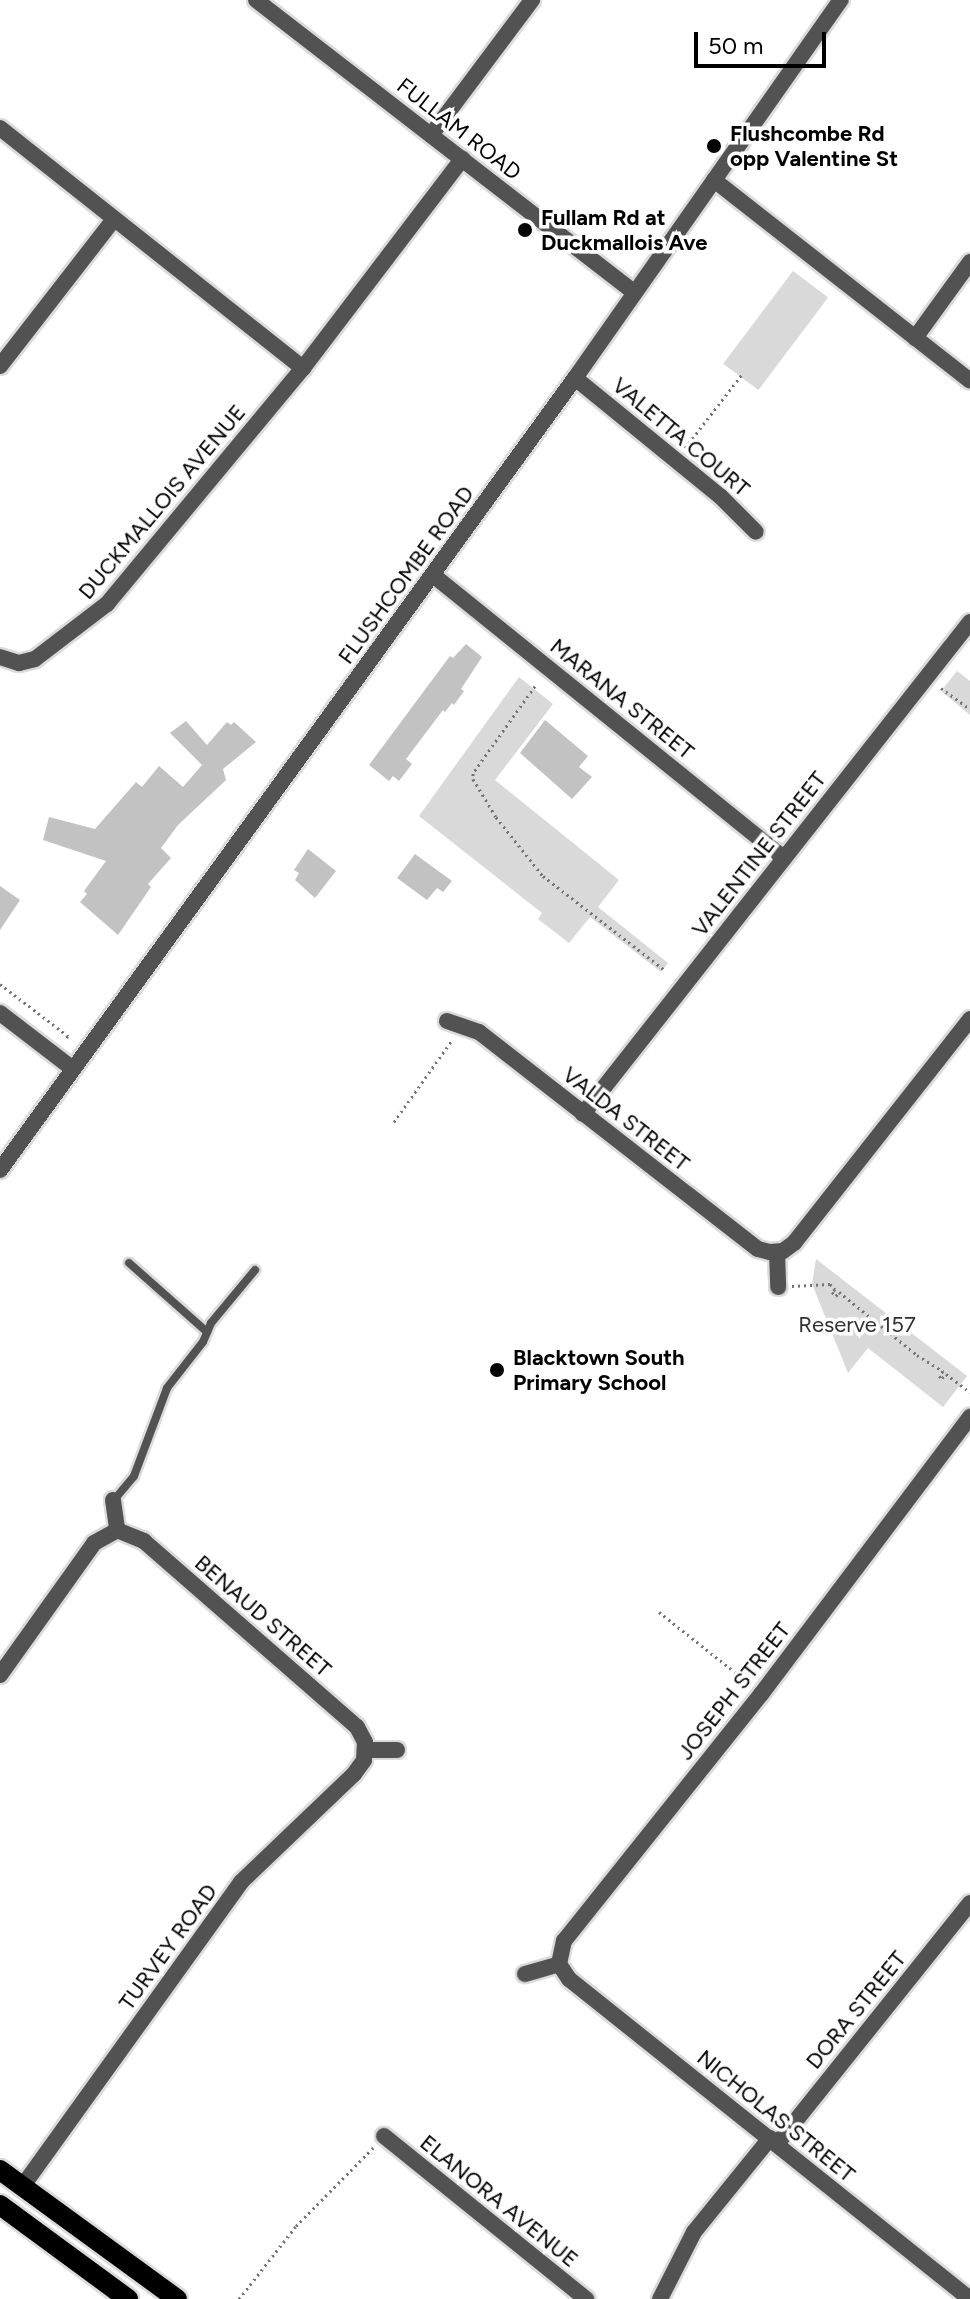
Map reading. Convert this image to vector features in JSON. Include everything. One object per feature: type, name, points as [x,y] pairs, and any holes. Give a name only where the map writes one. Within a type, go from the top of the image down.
[{"type":"main road","points":[[0,2170],[177,2299]]},
{"type":"main road","points":[[2,2212],[128,2299]]},
{"type":"street","name":"FULLAM ROAD","points":[[256,0],[634,292]]},
{"type":"street","points":[[431,135],[532,0]]},
{"type":"street","name":"FLUSHCOMBE ROAD","points":[[0,1170],[575,378],[841,0]]},
{"type":"street","points":[[0,128],[303,368]]},
{"type":"street","name":"DUCKMALLOIS AVENUE","points":[[0,657],[19,663],[35,659],[99,612],[303,368],[462,159]]},
{"type":"street","points":[[714,180],[970,381]]},
{"type":"street","points":[[0,366],[114,219]]},
{"type":"street","points":[[915,338],[970,262]]},
{"type":"street","name":"VALETTA COURT","points":[[575,378],[721,497],[756,532]]},
{"type":"street","name":"MARANA STREET","points":[[433,575],[783,857]]},
{"type":"street","name":"VALENTINE STREET","points":[[583,1114],[970,622]]},
{"type":"street","points":[[0,1013],[73,1069]]},
{"type":"street","points":[[778,1287],[777,1252],[794,1243],[970,1019]]},
{"type":"street","name":"VALDA STREET","points":[[453,1022],[479,1032],[758,1249],[777,1252]]},
{"type":"street","name":"JOSEPH STREET","points":[[559,1964],[564,1941],[762,1693],[969,1419]]},
{"type":"street","points":[[0,1675],[94,1543],[117,1530],[113,1500]]},
{"type":"street","name":"BENAUD STREET","points":[[117,1530],[144,1541],[357,1727],[365,1750]]},
{"type":"street","points":[[365,1750],[397,1750]]},
{"type":"street","name":"TURVEY ROAD","points":[[22,2187],[241,1882],[354,1774],[364,1760],[365,1750]]},
{"type":"street","name":"DORA STREET","points":[[774,2141],[970,1903]]},
{"type":"street","points":[[525,1974],[559,1964]]},
{"type":"street","name":"NICHOLAS STREET","points":[[559,1964],[569,1979],[970,2299]]},
{"type":"street","name":"ELANORA AVENUE","points":[[384,2136],[586,2299]]},
{"type":"street","points":[[660,2299],[694,2232],[774,2141]]},
{"type":"lane","points":[[129,1263],[207,1332]]},
{"type":"lane","points":[[113,1500],[134,1476],[167,1388],[255,1270]]},
{"type":"path","points":[[675,461],[743,373]]},
{"type":"path","points":[[927,678],[970,709]]},
{"type":"path","points":[[535,686],[473,773],[473,779],[496,817],[543,876],[666,971]]},
{"type":"path","points":[[0,984],[66,1037]]},
{"type":"path","points":[[394,1122],[445,1052],[453,1022]]},
{"type":"path","points":[[778,1287],[830,1284],[836,1296],[839,1292],[943,1371],[939,1376],[942,1378],[946,1374],[970,1392]]},
{"type":"path","points":[[659,1612],[746,1681]]},
{"type":"path","points":[[239,2299],[296,2226],[384,2136]]},
{"type":"green space","points":[[793,271],[828,297],[758,390],[723,364]]},
{"type":"green space","points":[[957,671],[970,681],[970,715],[941,691]]},
{"type":"green space","points":[[519,677],[553,704],[495,780],[619,880],[598,907],[668,963],[661,972],[590,917],[569,943],[538,919],[542,913],[419,816]]},
{"type":"green space","name":"Reserve 157","points":[[816,1259],[967,1376],[943,1407],[868,1348],[848,1373],[812,1284]]},
{"type":"building","points":[[466,644],[482,657],[461,689],[464,691],[454,705],[452,703],[445,712],[443,710],[406,759],[412,764],[399,781],[393,776],[389,781],[369,765],[450,656],[453,658]]},
{"type":"building","points":[[545,720],[588,756],[579,767],[592,777],[572,799],[520,753]]},
{"type":"building","points":[[186,721],[207,745],[227,722],[231,725],[234,722],[256,742],[223,769],[226,780],[178,825],[161,848],[171,858],[148,884],[151,887],[118,935],[80,902],[87,894],[84,891],[106,861],[43,840],[49,817],[95,829],[136,782],[142,787],[159,766],[183,787],[202,765],[170,733]]},
{"type":"building","points":[[308,849],[336,871],[315,898],[295,880],[299,873],[294,870]]},
{"type":"building","points":[[415,854],[452,881],[443,892],[437,888],[427,900],[397,878]]},
{"type":"building","points":[[0,886],[20,900],[0,930]]},
{"type":"place","name":"Flushcombe Rd opp Valentine St","points":[[714,146]]},
{"type":"place","name":"Fullam Rd at Duckmallois Ave","points":[[525,230]]},
{"type":"place","name":"Blacktown South Primary School","points":[[497,1370]]}]
